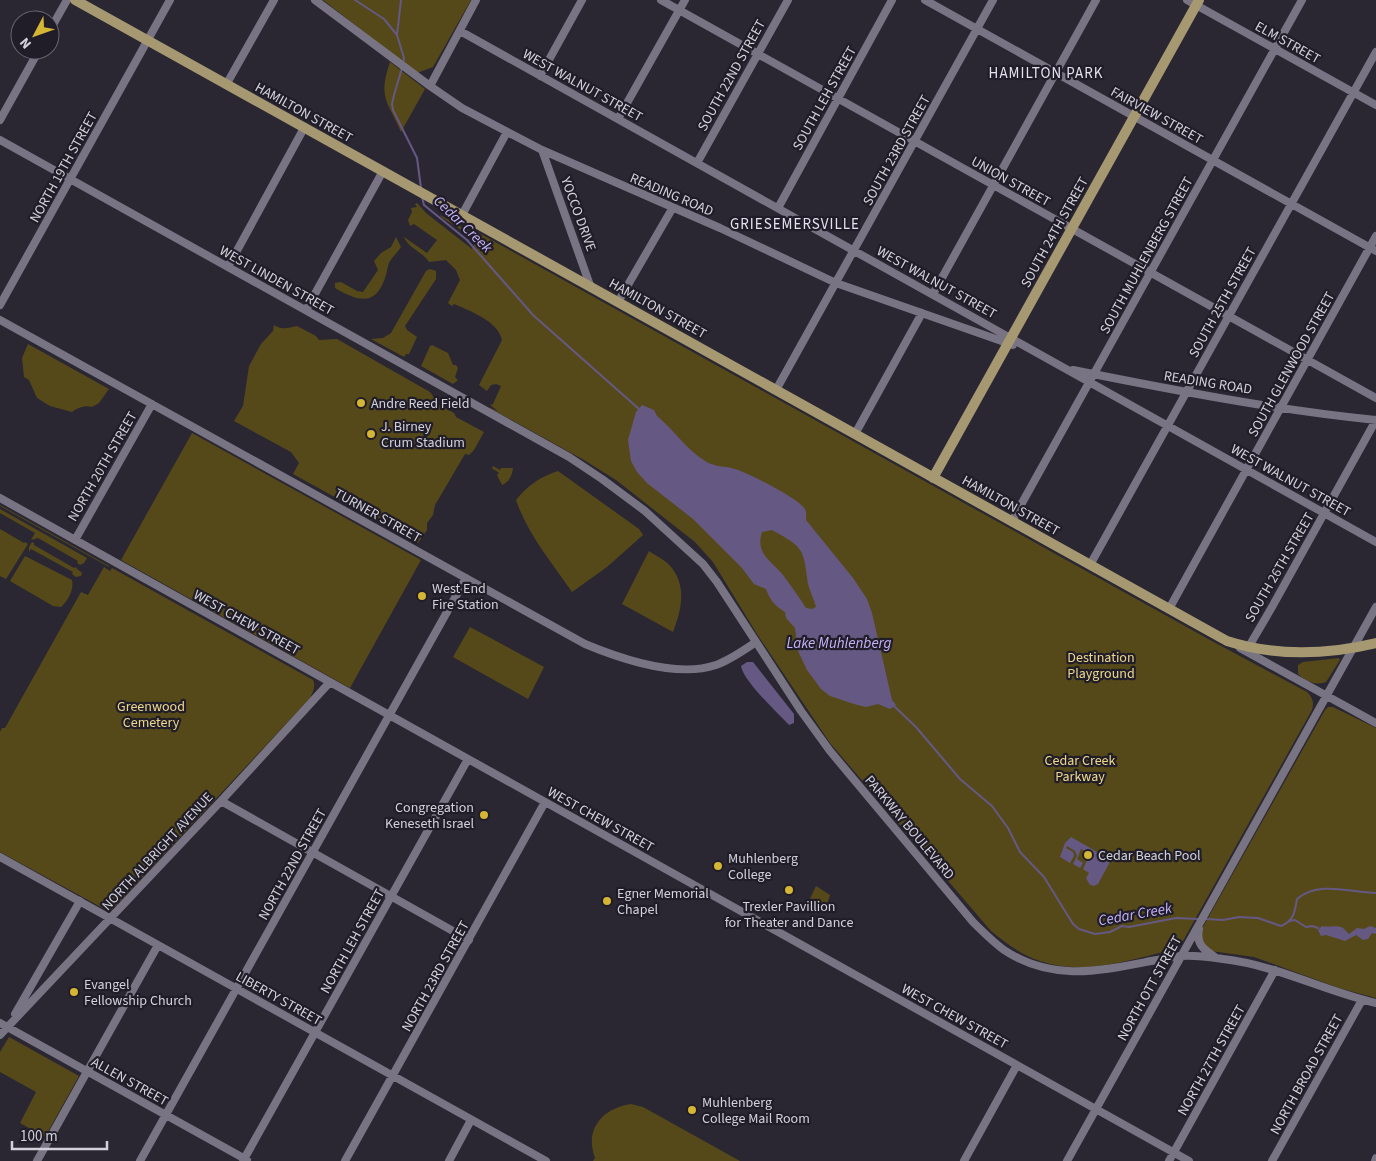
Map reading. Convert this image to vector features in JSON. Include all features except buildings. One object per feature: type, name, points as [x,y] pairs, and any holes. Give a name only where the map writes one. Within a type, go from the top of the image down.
[{"type":"main road","name":"HAMILTON STREET","points":[[75,0],[1227,641],[1248,648],[1299,653],[1327,652],[1376,643]]},
{"type":"main road","name":"SOUTH 24TH STREET","points":[[933,478],[1134,116],[1194,2]]},
{"type":"street","points":[[60,12],[67,0]]},
{"type":"street","name":"NORTH 19TH STREET","points":[[0,305],[170,0]]},
{"type":"street","points":[[226,85],[274,0]]},
{"type":"street","name":"READING ROAD","points":[[315,0],[464,110],[542,150],[672,209],[720,228],[836,283],[1010,341],[1067,369],[1092,378],[1327,415],[1376,420]]},
{"type":"street","points":[[430,86],[476,0]]},
{"type":"street","points":[[540,76],[582,0]]},
{"type":"street","name":"UNION STREET","points":[[661,0],[1376,398]]},
{"type":"street","points":[[618,119],[685,0]]},
{"type":"street","name":"SOUTH 22ND STREET","points":[[697,163],[788,0]]},
{"type":"street","name":"SOUTH LEH STREET","points":[[778,208],[892,0]]},
{"type":"street","name":"FAIRVIEW STREET","points":[[925,0],[1373,250]]},
{"type":"street","name":"SOUTH 23RD STREET","points":[[776,390],[994,0]]},
{"type":"street","points":[[933,294],[1096,0]]},
{"type":"street","name":"SOUTH MUHLENBERG STREET","points":[[1012,521],[1302,0]]},
{"type":"street","name":"ELM STREET","points":[[1194,2],[1376,105]]},
{"type":"street","name":"WEST WALNUT STREET","points":[[460,31],[933,294],[1010,341]]},
{"type":"street","name":"SOUTH 25TH STREET","points":[[1090,565],[1376,52]]},
{"type":"street","points":[[0,120],[33,60]]},
{"type":"street","points":[[228,267],[304,128]]},
{"type":"street","points":[[462,215],[507,132]]},
{"type":"street","name":"WEST LINDEN STREET","points":[[0,140],[542,442]]},
{"type":"street","name":"YOCCO DRIVE","points":[[542,150],[591,288]]},
{"type":"street","points":[[306,310],[383,171]]},
{"type":"street","points":[[618,302],[672,209]]},
{"type":"street","name":"SOUTH GLENWOOD STREET","points":[[1169,609],[1281,407],[1373,250],[1376,236]]},
{"type":"street","points":[[855,434],[922,313]]},
{"type":"street","name":"TURNER STREET","points":[[0,320],[585,644],[621,658],[639,662],[677,668],[707,668],[721,663],[756,642]]},
{"type":"street","name":"WEST WALNUT STREET","points":[[1092,378],[1168,426],[1376,542]]},
{"type":"street","name":"NORTH 20TH STREET","points":[[75,540],[152,404]]},
{"type":"street","name":"SOUTH 26TH STREET","points":[[1248,648],[1376,420]]},
{"type":"street","name":"PARKWAY BOULEVARD","points":[[542,442],[602,479],[645,511],[681,543],[714,577],[801,711],[830,751],[973,922],[1000,946],[1030,963],[1070,972],[1097,971],[1181,956],[1246,962],[1276,970],[1335,992],[1376,1003]]},
{"type":"street","name":"WEST CHEW STREET","points":[[0,498],[1190,1161]]},
{"type":"street","name":"NORTH 22ND STREET","points":[[140,1161],[466,578]]},
{"type":"street","name":"NORTH OTT STREET","points":[[1067,1161],[1376,607]]},
{"type":"street","name":"HAMILTON STREET","points":[[1227,641],[1376,723]]},
{"type":"street","name":"NORTH ALBRIGHT AVENUE","points":[[0,1035],[330,682]]},
{"type":"street","name":"NORTH LEH STREET","points":[[245,1160],[468,759]]},
{"type":"street","points":[[220,801],[469,940]]},
{"type":"street","name":"NORTH 23RD STREET","points":[[345,1161],[545,802]]},
{"type":"street","name":"LIBERTY STREET","points":[[0,857],[546,1161]]},
{"type":"street","points":[[8,1027],[80,902]]},
{"type":"street","points":[[1199,924],[1198,936],[1200,944],[1216,958]]},
{"type":"street","points":[[38,1161],[158,945]]},
{"type":"street","name":"NORTH 27TH STREET","points":[[1169,1161],[1276,970]]},
{"type":"street","name":"NORTH BROAD STREET","points":[[1272,1161],[1362,1000]]},
{"type":"street","name":"ALLEN STREET","points":[[0,1023],[245,1160]]},
{"type":"street","points":[[964,1161],[1017,1065]]},
{"type":"street","points":[[449,1161],[472,1120]]},
{"type":"green space","points":[[323,0],[471,0],[433,67],[417,73]]},
{"type":"green space","points":[[390,62],[425,89],[401,132],[386,99],[386,74]]},
{"type":"green space","name":"Cedar Creek Parkway","points":[[417,203],[426,213],[472,249],[476,242],[440,215],[479,237],[480,235],[461,223],[1210,640],[1307,692],[1311,696],[1312,710],[1179,948],[1128,961],[1092,967],[1075,967],[1040,961],[1026,955],[991,931],[830,743],[757,634],[713,562],[695,542],[616,480],[584,460],[488,407],[498,411],[490,405],[493,404],[501,386],[491,385],[487,391],[479,385],[502,340],[495,327],[489,322],[468,310],[454,304],[452,306],[448,303],[460,280],[456,270],[446,260],[429,262],[406,241],[404,237],[427,253],[437,240],[414,224],[410,226],[408,220],[412,212],[411,208],[417,207],[415,204]]},
{"type":"green space","points":[[396,237],[401,247],[389,263],[381,288],[376,294],[370,298],[357,298],[335,288],[335,283],[341,282],[357,291],[363,292],[378,270],[374,261],[381,253],[391,247]]},
{"type":"green space","points":[[430,269],[436,271],[436,279],[405,326],[407,330],[417,337],[409,354],[406,354],[404,357],[371,339],[383,338],[391,333],[426,271]]},
{"type":"green space","name":"J. Birney Crum Stadium","points":[[274,325],[282,328],[297,326],[316,336],[319,340],[337,339],[430,392],[439,405],[454,413],[456,417],[484,432],[474,450],[469,455],[465,454],[435,505],[433,515],[427,523],[427,530],[418,543],[293,474],[299,463],[291,452],[234,421],[243,406],[249,366],[261,344],[273,331]]},
{"type":"green space","points":[[28,344],[109,389],[99,403],[92,407],[81,407],[72,412],[50,406],[37,398],[29,380],[24,377],[22,358]]},
{"type":"green space","points":[[432,345],[448,353],[453,365],[456,365],[458,368],[455,377],[458,380],[453,384],[421,366]]},
{"type":"green space","points":[[192,433],[421,560],[350,688],[121,560]]},
{"type":"green space","points":[[493,466],[500,470],[501,468],[513,468],[507,482],[502,485],[497,475],[499,473],[492,469]]},
{"type":"green space","points":[[558,471],[639,529],[643,535],[607,567],[572,592],[533,536],[516,500],[535,482]]},
{"type":"green space","points":[[0,506],[109,566],[109,567]]},
{"type":"green space","points":[[0,509],[87,558],[84,563],[80,565],[77,563],[78,561],[38,538],[31,540],[35,533],[0,513]]},
{"type":"green space","points":[[0,529],[28,544],[6,579],[0,576]]},
{"type":"green space","points":[[32,542],[34,545],[75,567],[82,573],[81,576],[76,577],[72,574],[73,572],[31,549],[29,552]]},
{"type":"green space","points":[[649,551],[670,565],[680,583],[680,608],[673,632],[622,604]]},
{"type":"green space","points":[[25,556],[72,580],[70,595],[61,607],[53,606],[10,581]]},
{"type":"green space","name":"Greenwood Cemetery","points":[[104,567],[110,571],[112,568],[313,680],[314,684],[310,698],[110,912],[0,852],[0,732],[2,728],[5,728],[81,592],[88,595]]},
{"type":"green space","points":[[470,627],[544,667],[528,699],[453,657]]},
{"type":"green space","points":[[1339,658],[1340,660],[1326,682],[1311,682],[1298,674],[1298,665],[1303,662]]},
{"type":"green space","points":[[1328,707],[1333,707],[1376,728],[1376,998],[1339,988],[1254,957],[1211,951],[1202,944],[1200,932]]},
{"type":"green space","points":[[816,886],[830,895],[827,905],[823,909],[815,906],[814,908],[806,907]]},
{"type":"green space","points":[[9,1037],[79,1076],[45,1137],[20,1123],[36,1092],[0,1072],[0,1052]]},
{"type":"green space","points":[[631,1104],[643,1107],[740,1161],[593,1161],[595,1158],[592,1138],[598,1122],[612,1110]]},
{"type":"water","name":"Lake Muhlenberg","points":[[642,405],[654,410],[657,416],[686,445],[708,463],[735,469],[750,475],[801,504],[805,509],[806,520],[853,578],[867,599],[892,700],[896,705],[890,709],[878,704],[866,707],[830,696],[821,689],[807,670],[798,651],[795,628],[786,618],[785,612],[771,600],[766,589],[754,584],[742,568],[693,519],[647,483],[637,472],[631,461],[628,440],[636,412]],"holes":[[[772,530],[797,546],[803,556],[808,584],[816,607],[812,609],[806,608],[783,575],[762,551],[760,540],[762,532]]]},
{"type":"water","points":[[747,662],[753,662],[794,714],[794,723],[789,725],[754,688],[743,673],[741,666]]},
{"type":"water","points":[[1071,837],[1111,860],[1098,884],[1090,885],[1086,878],[1089,873],[1083,869],[1090,854],[1081,849],[1077,859],[1083,863],[1080,868],[1073,864],[1077,856],[1075,851],[1067,846],[1066,848],[1073,852],[1074,856],[1070,863],[1060,857],[1065,843]]},
{"type":"water","points":[[1322,926],[1341,927],[1349,934],[1357,928],[1364,929],[1370,926],[1376,928],[1376,934],[1372,933],[1368,939],[1363,940],[1356,935],[1345,941],[1326,935],[1321,936],[1318,930]]},
{"type":"waterway","points":[[355,0],[384,19],[397,35]]},
{"type":"waterway","name":"Cedar Creek","points":[[401,0],[397,35],[404,58],[403,63]]},
{"type":"waterway","name":"Cedar Creek","points":[[402,68],[392,104],[393,110],[417,158],[421,188]]},
{"type":"waterway","name":"Cedar Creek","points":[[422,197],[424,205],[467,240],[533,315],[639,409]]},
{"type":"waterway","name":"Cedar Creek","points":[[894,706],[916,727],[960,779],[992,806],[1008,828],[1020,852],[1044,877],[1073,924],[1079,929],[1095,934],[1110,932],[1122,926],[1129,927],[1176,918],[1198,919]]},
{"type":"waterway","name":"Cedar Creek","points":[[1206,919],[1258,918],[1281,926],[1291,918],[1297,899],[1306,893],[1325,889],[1376,893]]},
{"type":"waterway","points":[[1289,921],[1295,920],[1306,927],[1318,928]]},
{"type":"place","name":"Andre Reed Field","points":[[361,403]]},
{"type":"place","name":"J. Birney Crum Stadium","points":[[371,434]]},
{"type":"place","name":"West End Fire Station","points":[[422,596]]},
{"type":"place","name":"Congregation Keneseth Israel","points":[[484,815]]},
{"type":"place","name":"Cedar Beach Pool","points":[[1088,855]]},
{"type":"place","name":"Muhlenberg College","points":[[718,866]]},
{"type":"place","name":"Trexler Pavillion for Theater and Dance","points":[[789,890]]},
{"type":"place","name":"Egner Memorial Chapel","points":[[607,901]]},
{"type":"place","name":"Evangel Fellowship Church","points":[[74,992]]},
{"type":"place","name":"Muhlenberg College Mail Room","points":[[692,1110]]},
{"type":"district","name":"HAMILTON PARK","points":[[1046,73]]},
{"type":"district","name":"GRIESEMERSVILLE","points":[[795,224]]},
{"type":"park label","name":"Destination Playground","points":[[1101,666]]}]
